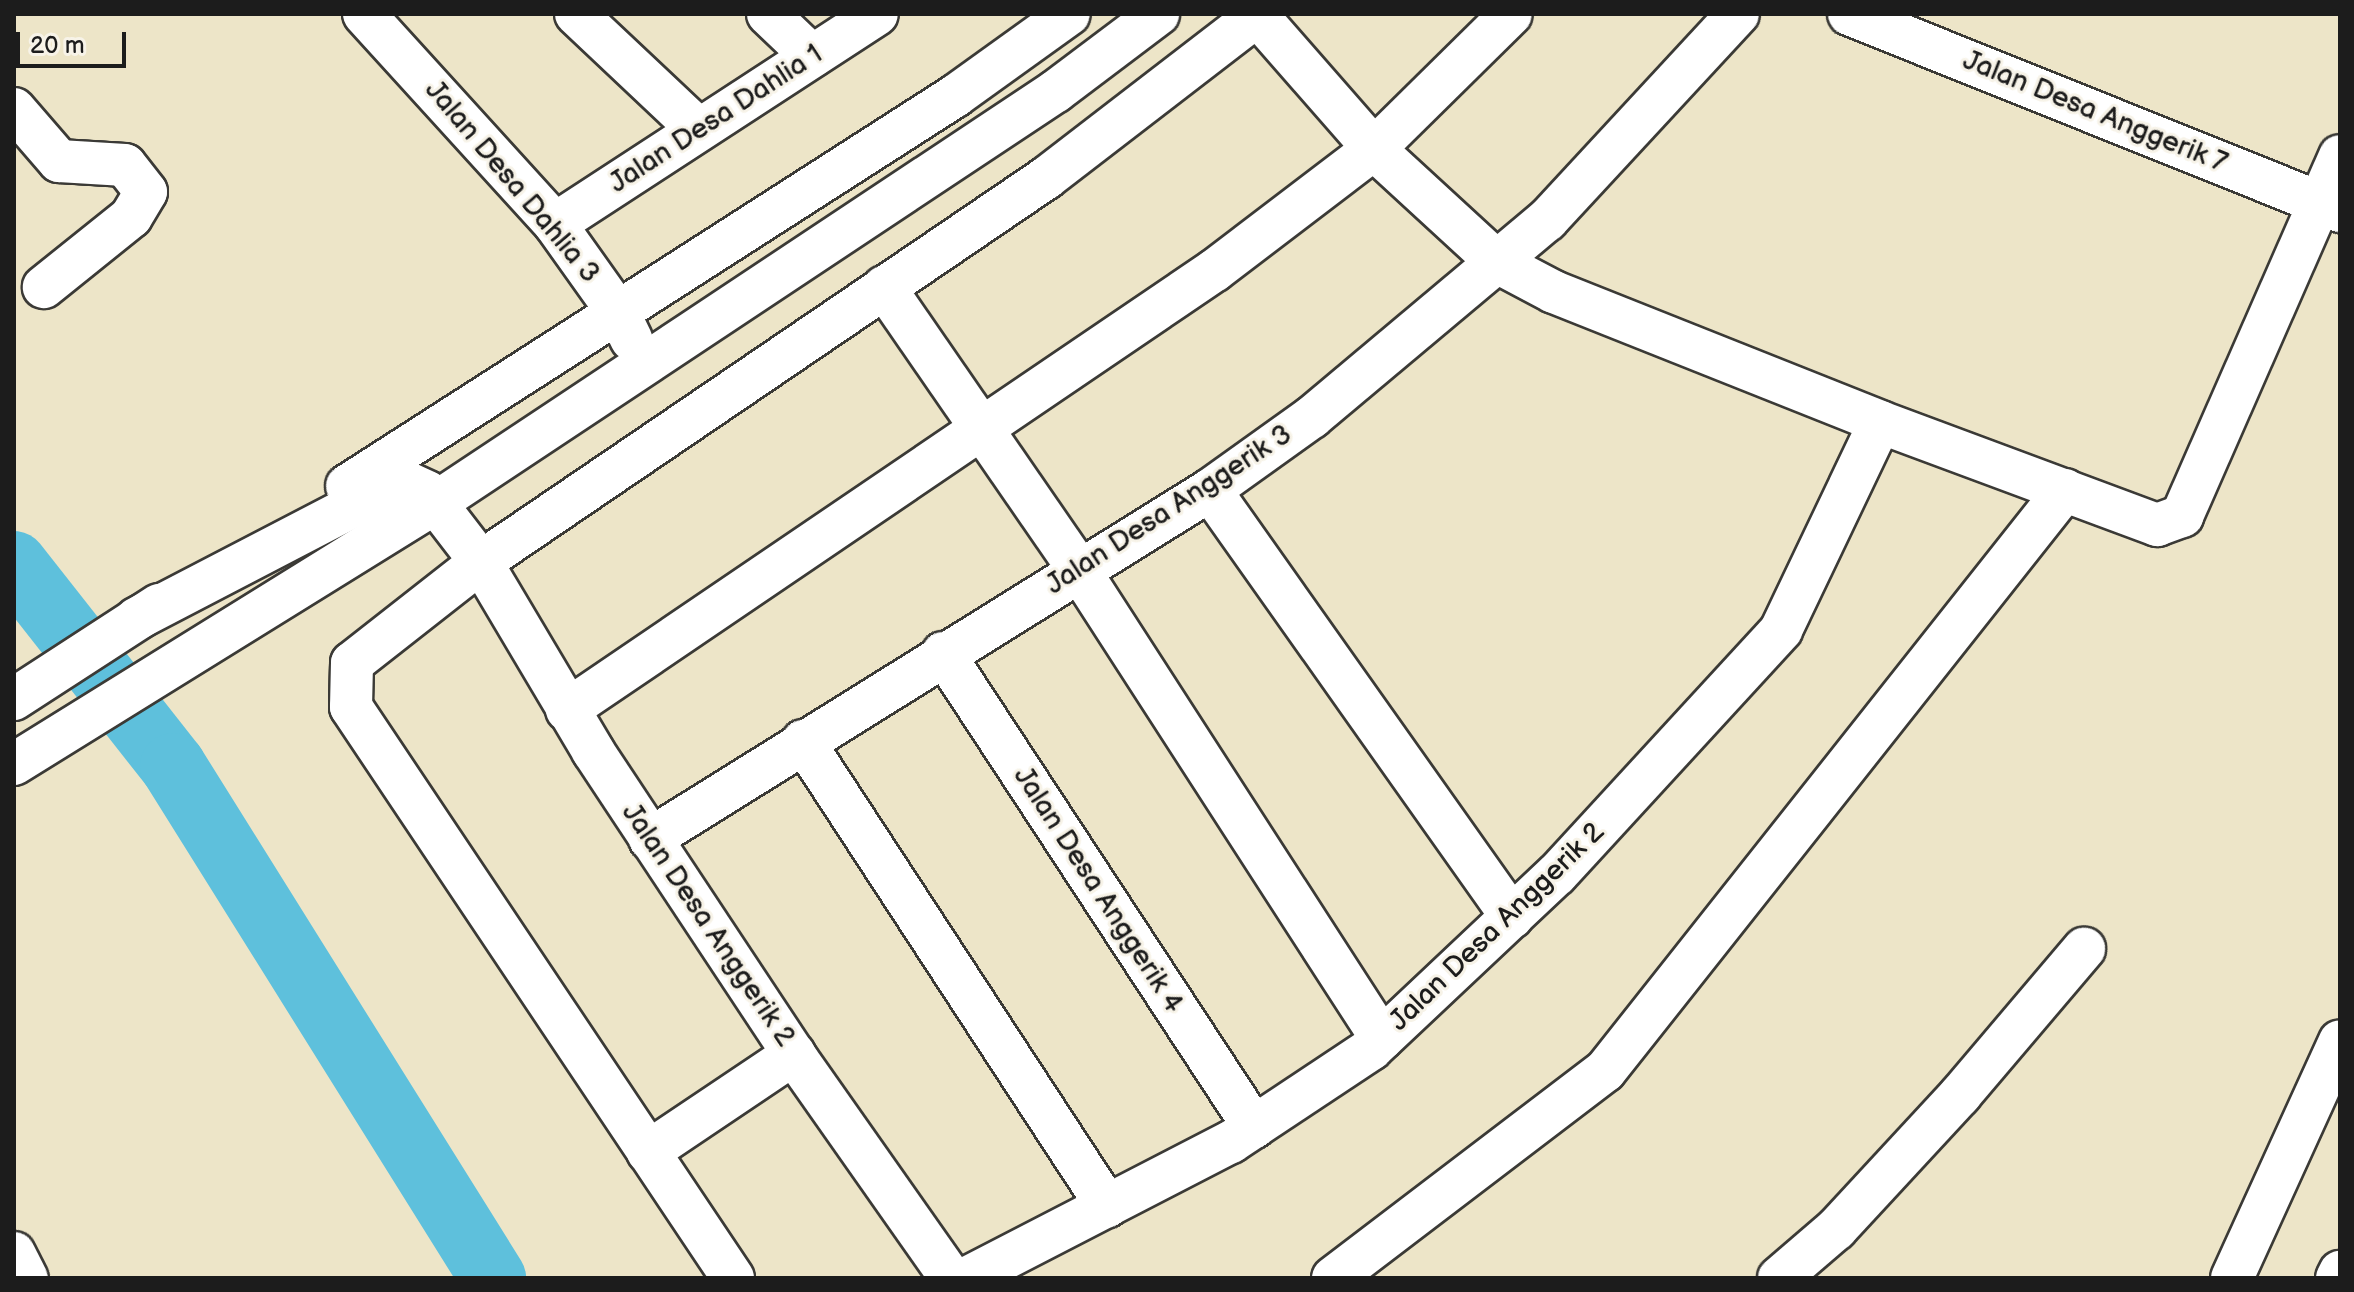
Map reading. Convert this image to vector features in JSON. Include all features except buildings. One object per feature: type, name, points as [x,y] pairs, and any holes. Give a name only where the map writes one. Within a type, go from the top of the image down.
[{"type":"street","name":"Jalan Desa Dahlia 3","points":[[364,14],[555,224],[619,314],[642,364]]},
{"type":"street","points":[[576,14],[697,128]]},
{"type":"street","points":[[768,14],[812,56]]},
{"type":"street","name":"Jalan Desa Dahlia 1","points":[[555,224],[697,128],[877,14]]},
{"type":"street","points":[[23,693],[955,96],[1069,14]]},
{"type":"street","points":[[14,764],[437,502],[1056,91],[1158,14]]},
{"type":"street","points":[[567,710],[1215,270],[1374,149],[1511,14]]},
{"type":"street","name":"Jalan Desa Anggerik 3","points":[[650,839],[943,653],[1210,490],[1312,417],[1547,220],[1738,14]]},
{"type":"street","name":"Jalan Desa Anggerik 7","points":[[1849,14],[2329,206]]},
{"type":"street","points":[[733,1278],[351,707],[352,663],[481,562],[1046,178],[1258,15],[1374,149],[1497,262],[1554,292],[1880,422],[2157,525],[2182,516],[2329,206],[2340,156]]},
{"type":"street","points":[[14,109],[59,161],[125,165],[146,192],[131,217],[44,287]]},
{"type":"street","points":[[884,287],[1079,570],[1382,1039]]},
{"type":"street","name":"Jalan Desa Anggerik 2","points":[[967,1278],[1254,1127],[1382,1039],[1512,917],[1781,630],[1880,422]]},
{"type":"street","points":[[136,619],[391,486],[408,483],[437,502]]},
{"type":"street","points":[[1210,490],[1512,917]]},
{"type":"street","points":[[1333,1278],[1605,1071],[2065,490]]},
{"type":"street","name":"Jalan Desa Anggerik 2","points":[[437,502],[481,562],[567,710],[650,839],[794,1054],[951,1278]]},
{"type":"street","name":"Jalan Desa Anggerik 4","points":[[943,653],[1254,1127]]},
{"type":"street","points":[[803,741],[1107,1206]]},
{"type":"street","points":[[1779,1278],[1867,1196],[2084,949]]},
{"type":"street","points":[[2232,1278],[2340,1041]]},
{"type":"street","points":[[648,1152],[794,1054]]},
{"type":"street","points":[[14,1253],[27,1278]]},
{"type":"street","points":[[2337,1278],[2340,1272]]},
{"type":"waterway","points":[[14,564],[173,766],[493,1278]]}]
